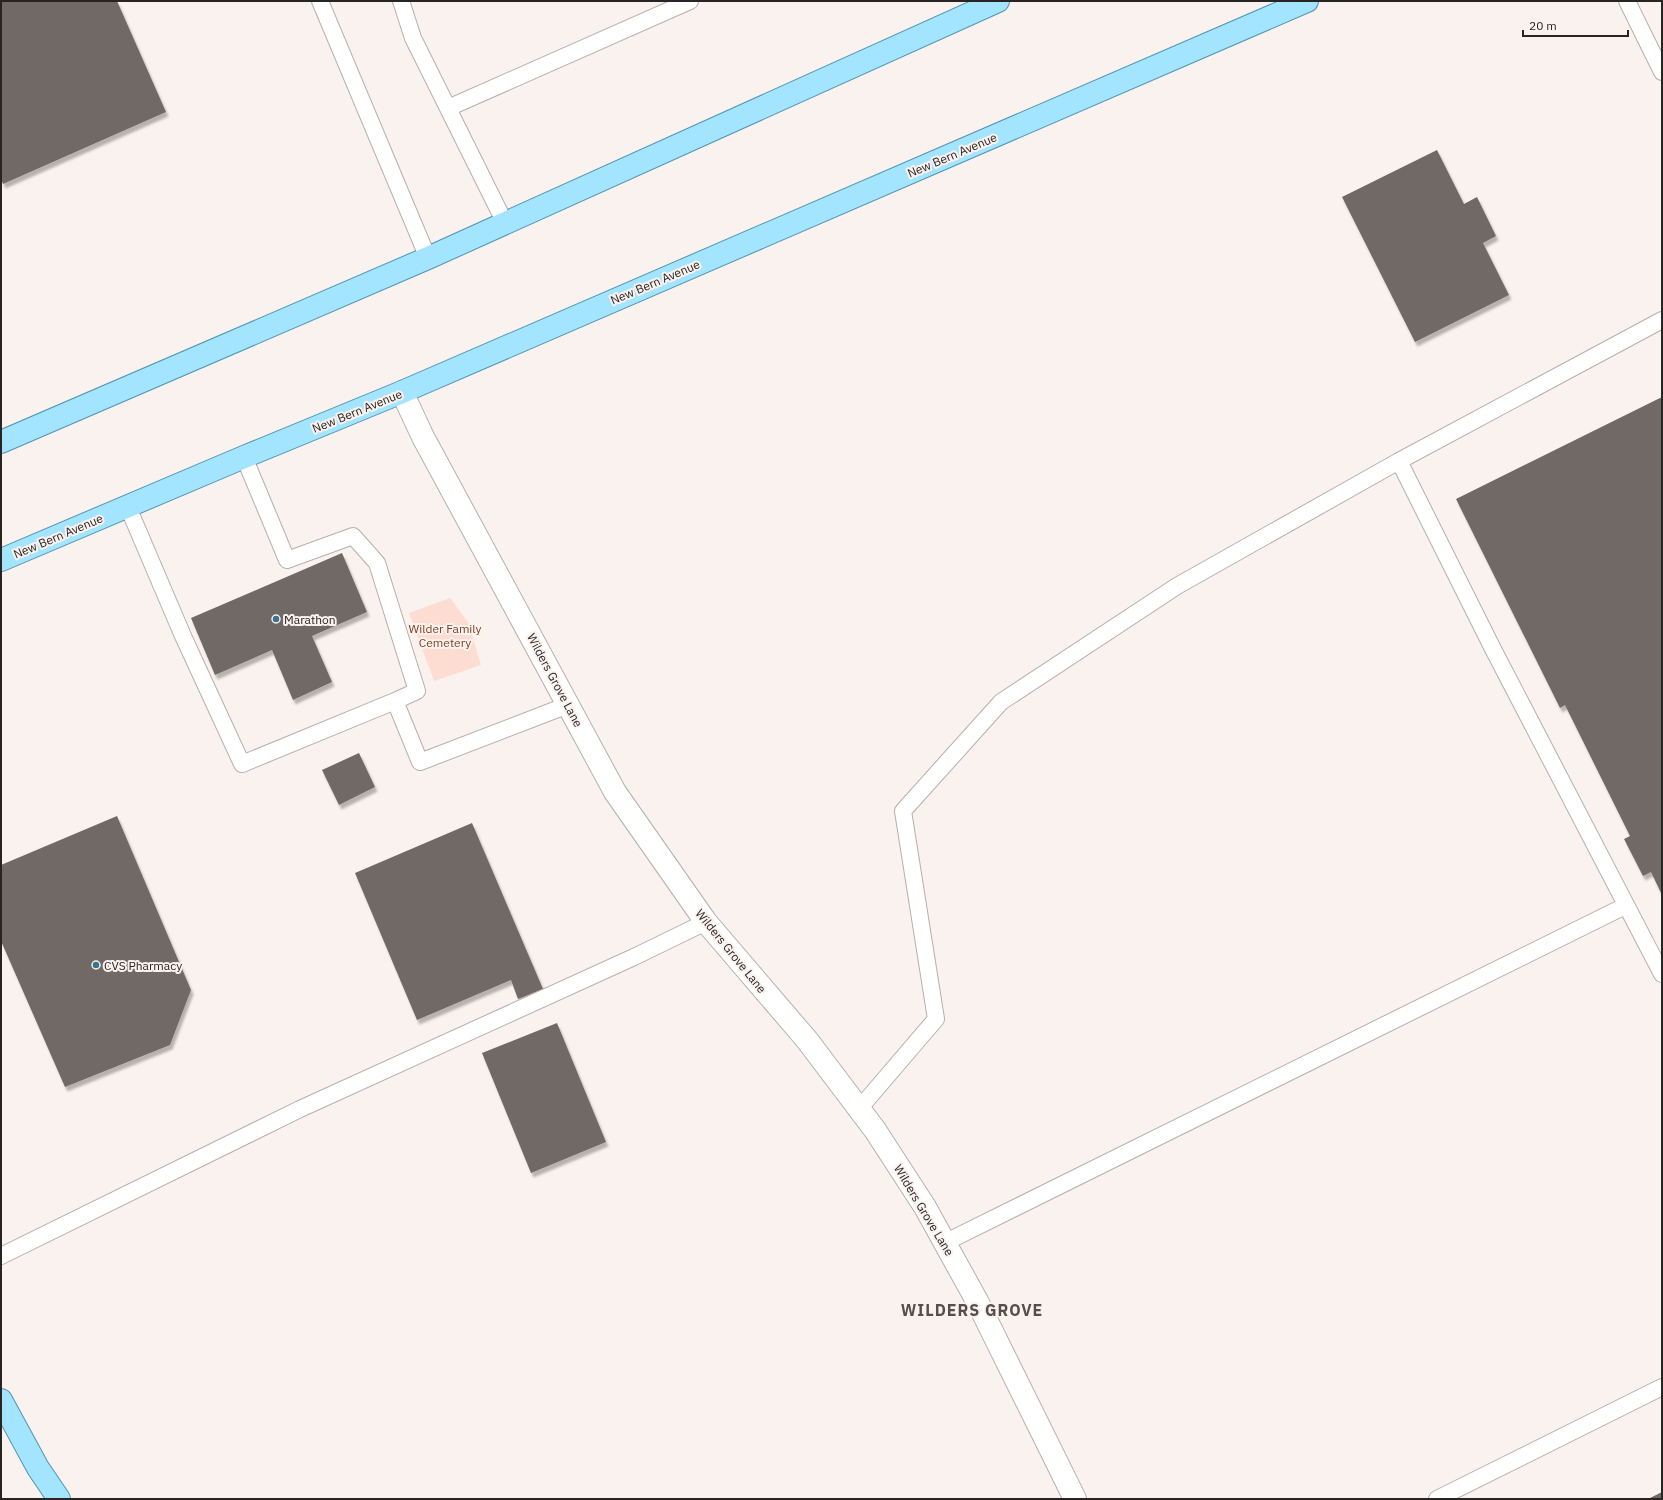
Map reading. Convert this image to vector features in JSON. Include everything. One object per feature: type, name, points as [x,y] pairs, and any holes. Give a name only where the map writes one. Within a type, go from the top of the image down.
[{"type":"main road","points":[[1,442],[428,258],[971,6],[998,1]]},
{"type":"main road","name":"New Bern Avenue","points":[[1,560],[402,392],[1306,1]]},
{"type":"main road","points":[[3,1407],[38,1468],[59,1499]]},
{"type":"street","name":"Wilders Grove Lane","points":[[402,392],[423,437],[615,792],[706,922],[807,1040],[875,1130],[917,1195],[977,1301],[1075,1499]]},
{"type":"lane","points":[[320,1],[428,258]]},
{"type":"lane","points":[[401,1],[413,38],[505,223]]},
{"type":"lane","points":[[448,108],[690,1]]},
{"type":"lane","points":[[1627,1],[1662,72]]},
{"type":"lane","points":[[859,1109],[936,1019],[903,811],[1001,702],[1177,586],[1399,460],[1662,320]]},
{"type":"lane","points":[[128,507],[183,636],[242,764],[417,691],[377,563],[353,536],[287,560],[244,457]]},
{"type":"lane","points":[[1399,460],[1493,649],[1662,974]]},
{"type":"lane","points":[[395,701],[420,762],[568,705]]},
{"type":"lane","points":[[944,1243],[1626,906]]},
{"type":"lane","points":[[1,1256],[300,1108],[628,960],[706,922]]},
{"type":"lane","points":[[1437,1499],[1662,1387]]},
{"type":"green space","name":"Wilder Family Cemetery","points":[[450,598],[468,622],[481,665],[434,681],[409,613]]},
{"type":"building","points":[[1,1],[117,1],[166,112],[3,184],[1,179]]},
{"type":"building","points":[[1437,150],[1464,204],[1477,197],[1496,236],[1483,243],[1509,295],[1415,342],[1342,197]]},
{"type":"building","points":[[1662,397],[1662,895],[1651,872],[1643,876],[1624,839],[1630,836],[1565,705],[1560,708],[1456,499]]},
{"type":"building","points":[[342,553],[367,612],[312,636],[332,682],[293,700],[272,650],[215,675],[191,618]]},
{"type":"building","points":[[359,753],[375,787],[339,805],[322,770]]},
{"type":"building","name":"CVS Pharmacy","points":[[117,816],[191,990],[170,1045],[65,1087],[1,941],[1,865]]},
{"type":"building","points":[[472,823],[543,989],[518,999],[511,980],[417,1020],[355,873]]},
{"type":"building","points":[[557,1023],[606,1142],[531,1173],[482,1053]]},
{"type":"building","points":[[1662,1492],[1662,1499],[1648,1499]]},
{"type":"place","name":"Marathon","points":[[276,619]]},
{"type":"place","name":"CVS Pharmacy","points":[[96,965]]},
{"type":"district","name":"WILDERS GROVE","points":[[972,1310]]}]
